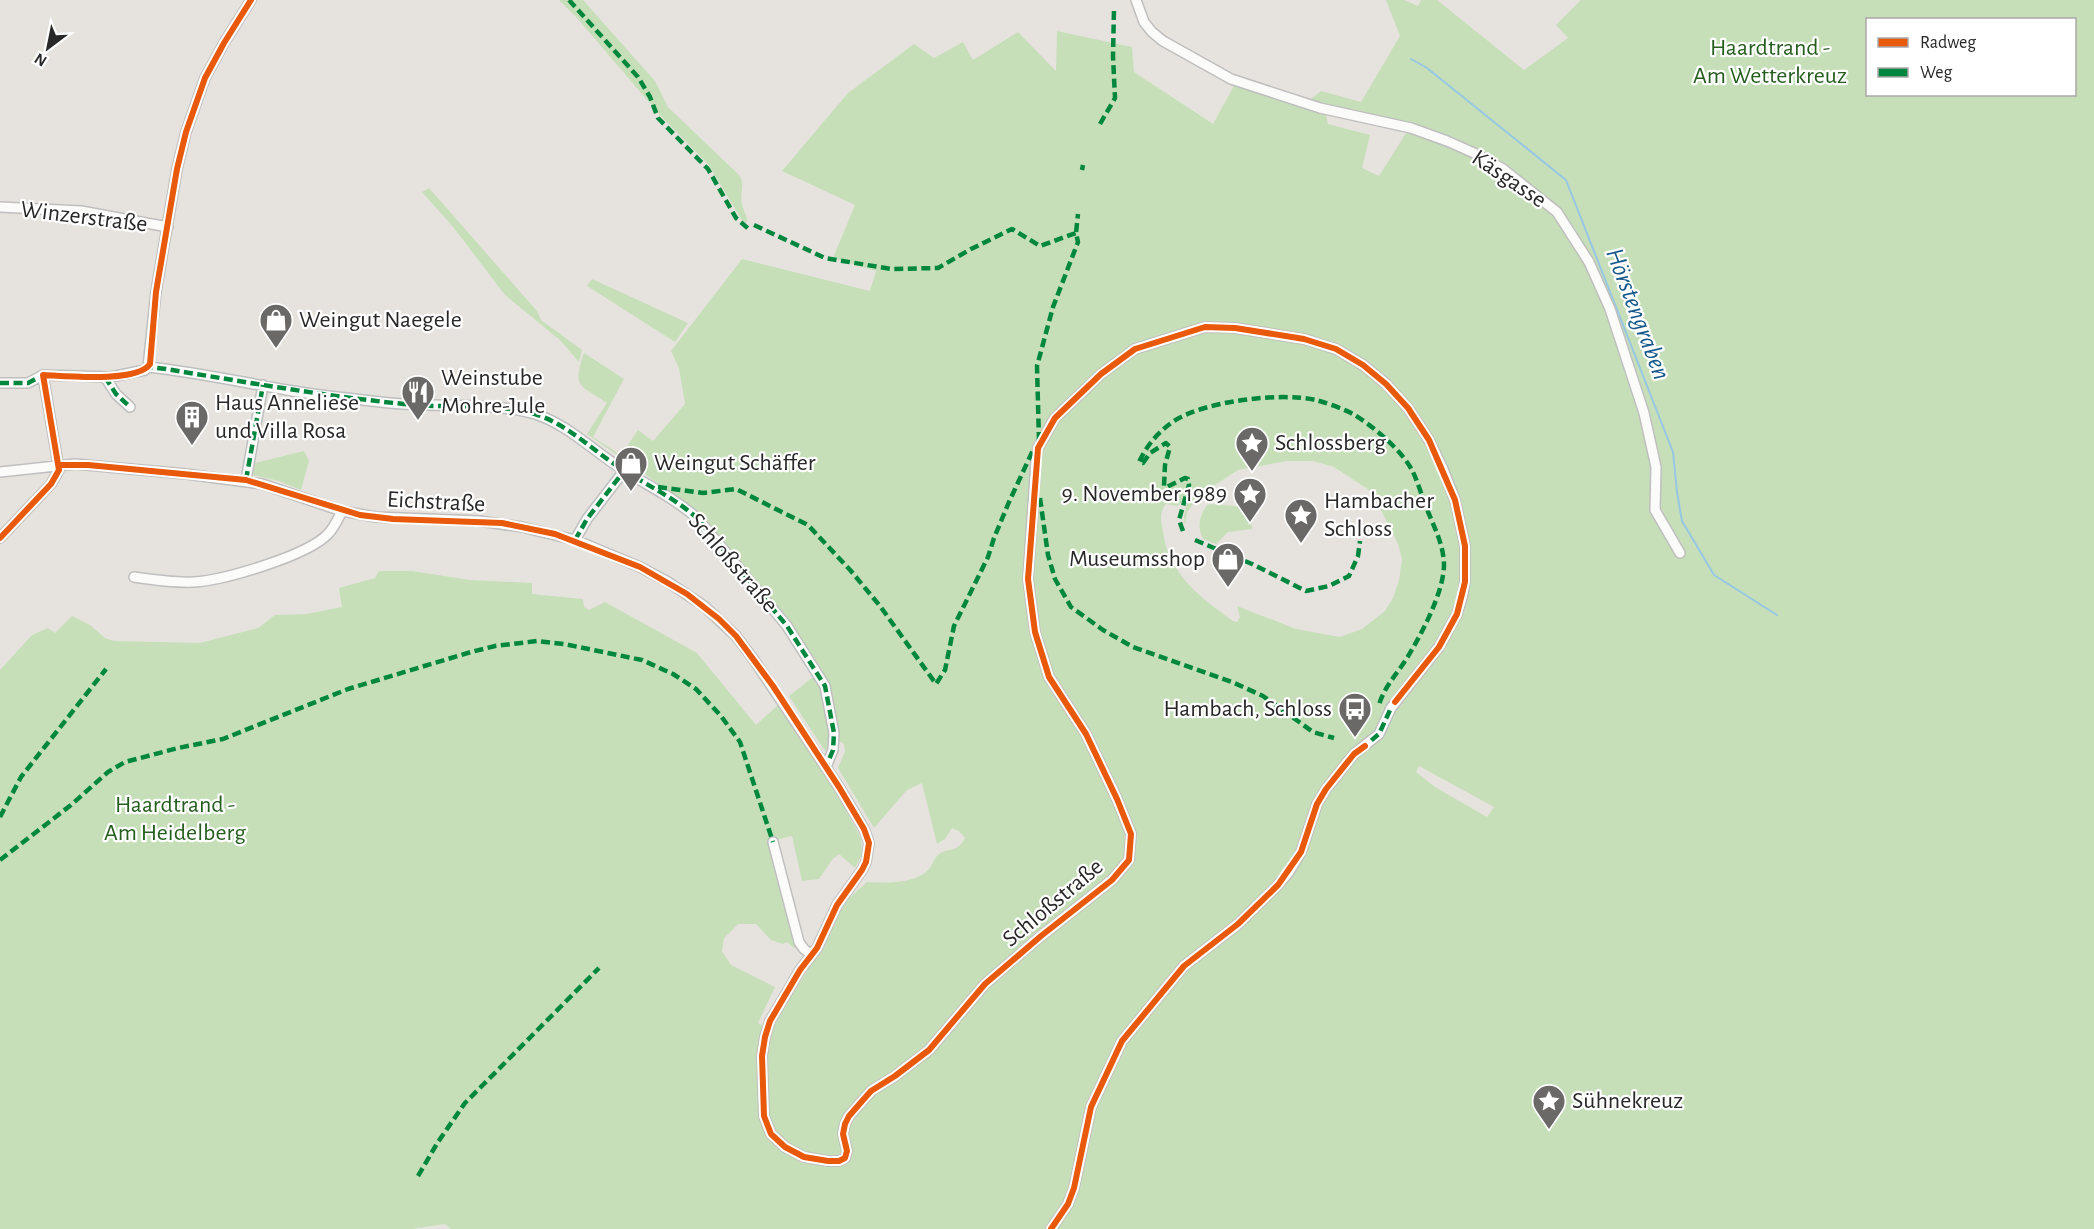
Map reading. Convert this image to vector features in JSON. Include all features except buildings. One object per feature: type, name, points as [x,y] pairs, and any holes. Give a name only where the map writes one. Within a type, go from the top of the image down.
[{"type":"street","points":[[148,367],[156,291],[177,169],[191,115],[216,57],[251,0]]},
{"type":"street","name":"Käsgasse","points":[[1136,0],[1144,22],[1152,32],[1163,41],[1231,79],[1320,108],[1411,128],[1447,141],[1503,169],[1557,212],[1588,262],[1610,309],[1647,424],[1656,467],[1654,510],[1680,553]]},
{"type":"street","name":"Winzerstraße","points":[[0,207],[81,211],[168,227]]},
{"type":"street","name":"Schloßstraße","points":[[0,383],[28,383],[44,375],[105,377],[125,375],[145,370],[148,367],[315,394],[421,406],[481,406],[534,414],[577,435],[624,471],[655,487],[685,507],[698,519],[787,626],[825,686],[834,733],[833,750],[826,767],[864,829],[869,843],[869,852],[862,870],[837,905],[812,955],[800,970],[770,1021],[765,1037],[761,1071],[764,1116],[771,1134],[785,1147],[804,1156],[817,1160],[839,1161],[844,1158],[847,1151],[843,1134],[845,1124],[849,1116],[871,1091],[929,1050],[985,984],[1112,880],[1129,860],[1131,834],[1117,799],[1086,734],[1049,677],[1035,632],[1028,579],[1036,461],[1042,440],[1055,418],[1101,374],[1135,349],[1206,327],[1234,328],[1304,339],[1336,349],[1363,365],[1386,384],[1408,408],[1429,440],[1455,500],[1465,546],[1465,582],[1457,614],[1439,647],[1391,708],[1379,734],[1354,754],[1334,778],[1317,804],[1301,852],[1278,885],[1238,924],[1184,966],[1122,1041],[1092,1107],[1074,1188],[1068,1204],[1051,1229]]},
{"type":"street","points":[[0,538],[51,484],[58,470],[44,375]]},
{"type":"street","points":[[105,377],[116,394],[130,406]]},
{"type":"street","points":[[246,480],[263,385]]},
{"type":"street","name":"Eichstraße","points":[[0,472],[59,465],[99,465],[246,480],[342,511],[393,519],[502,523],[575,540],[640,567],[668,582],[719,619],[736,636],[754,660],[826,767]]},
{"type":"street","points":[[575,540],[587,519],[624,471]]},
{"type":"street","points":[[134,578],[197,582],[254,568],[320,541],[335,525],[342,511]]},
{"type":"street","points":[[773,842],[799,942],[812,955]]},
{"type":"green space","points":[[559,0],[583,0],[655,81],[668,107],[739,175],[742,182],[741,200],[747,223],[742,220],[708,164],[660,115]]},
{"type":"green space","points":[[1386,0],[1404,0],[1418,6],[1421,0],[1437,0],[1524,70],[1568,38],[1556,25],[1581,0],[2094,0],[2094,1229],[451,1229],[445,1224],[412,1229],[0,1229],[0,670],[32,635],[48,628],[55,633],[72,616],[90,625],[105,638],[114,641],[200,643],[258,628],[275,615],[307,614],[342,607],[339,588],[375,578],[379,571],[412,571],[470,580],[532,583],[532,594],[583,599],[584,607],[589,610],[605,602],[697,653],[756,725],[778,705],[835,790],[861,838],[862,854],[855,868],[839,854],[819,879],[802,881],[792,836],[768,842],[799,947],[794,948],[787,942],[783,944],[771,940],[756,924],[738,924],[724,938],[722,951],[731,965],[775,987],[758,1023],[772,1031],[781,1012],[823,946],[845,902],[867,882],[898,882],[921,875],[929,869],[938,855],[956,848],[965,838],[959,831],[952,828],[945,839],[937,844],[922,783],[907,790],[874,828],[838,768],[845,751],[844,744],[839,741],[825,751],[789,696],[822,670],[792,624],[685,502],[587,434],[607,403],[581,384],[579,373],[584,353],[624,379],[593,437],[621,455],[638,430],[653,441],[685,404],[679,368],[671,351],[742,259],[870,291],[876,271],[833,258],[855,205],[782,171],[848,93],[914,44],[934,58],[963,42],[973,60],[1018,32],[1056,71],[1057,31],[1132,47],[1134,72],[1213,124],[1235,84],[1325,110],[1328,124],[1370,135],[1362,168],[1379,176],[1408,130],[1476,158],[1466,146],[1307,102],[1321,91],[1361,102],[1400,36]],"holes":[[[1287,461],[1313,461],[1334,467],[1372,492],[1398,544],[1402,559],[1393,598],[1385,611],[1362,629],[1340,637],[1296,629],[1237,606],[1240,617],[1237,622],[1233,621],[1198,593],[1178,572],[1171,560],[1161,517],[1166,504],[1177,506],[1182,502],[1187,503],[1184,516],[1185,526],[1187,512],[1201,494],[1238,470]],[[1419,766],[1494,807],[1487,817],[1435,787],[1416,772]]]},
{"type":"green space","points":[[429,188],[537,311],[541,320],[582,350],[579,362],[560,340],[505,295],[454,228],[422,192]]},
{"type":"green space","points":[[592,279],[688,323],[675,342],[587,286]]},
{"type":"green space","points":[[304,451],[309,461],[301,490],[279,481],[253,475],[255,463]]},
{"type":"green space","points":[[1207,505],[1244,507],[1244,514],[1252,518],[1252,529],[1228,532],[1216,544],[1203,539],[1200,530],[1201,518]]},
{"type":"waterway","name":"Hörstengraben","points":[[1411,59],[1427,68],[1566,180],[1673,452],[1682,521],[1714,575],[1777,615]]},
{"type":"marked path","points":[[569,0],[638,77],[650,97],[658,118],[708,169],[736,218],[751,231]]},
{"type":"marked path","points":[[1100,124],[1115,98],[1114,9]]},
{"type":"marked path","points":[[1082,170],[1083,165]]},
{"type":"marked path","points":[[1039,441],[1037,366],[1053,307],[1078,242],[1076,233],[1078,214]]},
{"type":"marked path","points":[[754,225],[825,258],[891,269],[938,268],[1012,229],[1040,246],[1076,233]]},
{"type":"marked path","points":[[145,370],[148,367],[166,369],[374,401],[519,410],[535,414],[559,425],[698,519],[787,626],[825,686],[834,733],[833,750],[826,767]]},
{"type":"marked path","points":[[0,383],[28,383],[43,375]]},
{"type":"marked path","points":[[105,377],[116,394],[130,407]]},
{"type":"marked path","points":[[246,480],[263,385]]},
{"type":"marked path","points":[[1183,531],[1179,520],[1189,485],[1188,479],[1185,478],[1167,487],[1164,486],[1165,465],[1170,447],[1166,443],[1150,453],[1143,463],[1139,462],[1149,444],[1158,434],[1174,421],[1188,414],[1223,403],[1243,400],[1301,398],[1320,401],[1351,413],[1386,439],[1402,455],[1413,472],[1439,539],[1444,566],[1440,589],[1425,626],[1413,649],[1384,692],[1379,705]]},
{"type":"marked path","points":[[658,487],[703,493],[736,489],[808,525],[880,606],[936,684],[945,670],[954,626],[988,557],[1009,502],[1034,448]]},
{"type":"marked path","points":[[575,540],[587,519],[624,471]]},
{"type":"marked path","points":[[1040,498],[1048,555],[1055,579],[1071,607],[1103,630],[1133,647],[1232,682],[1263,696],[1313,732],[1334,738]]},
{"type":"marked path","points":[[1195,540],[1252,564],[1306,591],[1329,586],[1349,576],[1358,556],[1360,541]]},
{"type":"marked path","points":[[0,860],[71,805],[108,772],[125,762],[223,739],[348,689],[471,652],[495,646],[537,641],[564,644],[642,660],[673,674],[696,689],[721,716],[740,742],[773,842]]},
{"type":"marked path","points":[[0,817],[21,777],[106,669]]},
{"type":"marked path","points":[[1361,749],[1379,734],[1391,708]]},
{"type":"marked path","points":[[418,1176],[465,1103],[599,968]]},
{"type":"cycle path","points":[[0,538],[51,484],[59,470],[43,375],[116,376],[143,370],[150,364],[156,292],[177,169],[186,132],[205,78],[251,0]]},
{"type":"cycle path","points":[[59,465],[88,465],[246,480],[360,515],[393,519],[502,523],[555,534],[640,567],[687,594],[719,619],[736,636],[773,686],[839,787],[864,829],[869,843],[866,862],[862,870],[837,905],[817,948],[800,970],[770,1021],[765,1037],[762,1056],[764,1116],[771,1134],[785,1147],[804,1157],[828,1161],[839,1161],[845,1158],[847,1151],[843,1134],[845,1124],[849,1116],[871,1091],[929,1050],[985,984],[1112,880],[1129,860],[1131,834],[1117,799],[1086,734],[1049,677],[1035,632],[1028,579],[1038,448],[1055,418],[1101,374],[1135,349],[1205,327],[1235,328],[1304,339],[1336,349],[1363,365],[1386,384],[1408,408],[1429,440],[1455,500],[1465,546],[1465,582],[1457,614],[1439,647],[1395,702]]},
{"type":"cycle path","points":[[1051,1229],[1068,1204],[1074,1188],[1091,1107],[1122,1041],[1184,966],[1238,924],[1278,885],[1301,852],[1317,804],[1326,789],[1354,754],[1365,746]]},
{"type":"place","name":"Weingut Naegele","points":[[276,349]]},
{"type":"place","name":"Weinstube Mohre-Jule","points":[[418,421]]},
{"type":"place","name":"Haus Anneliese und Villa Rosa","points":[[192,446]]},
{"type":"place","name":"Schlossberg","points":[[1252,472]]},
{"type":"place","name":"Weingut Schäffer","points":[[631,492]]},
{"type":"place","name":"9. November 1989","points":[[1250,523]]},
{"type":"place","name":"Hambacher Schloss","points":[[1301,544]]},
{"type":"place","name":"Museumsshop","points":[[1228,588]]},
{"type":"place","name":"Hambach, Schloss","points":[[1355,738]]},
{"type":"place","name":"Sühnekreuz","points":[[1549,1130]]},
{"type":"park label","name":"Haardtrand - Am Wetterkreuz","points":[[1770,62]]},
{"type":"park label","name":"Haardtrand - Am Heidelberg","points":[[175,819]]}]
